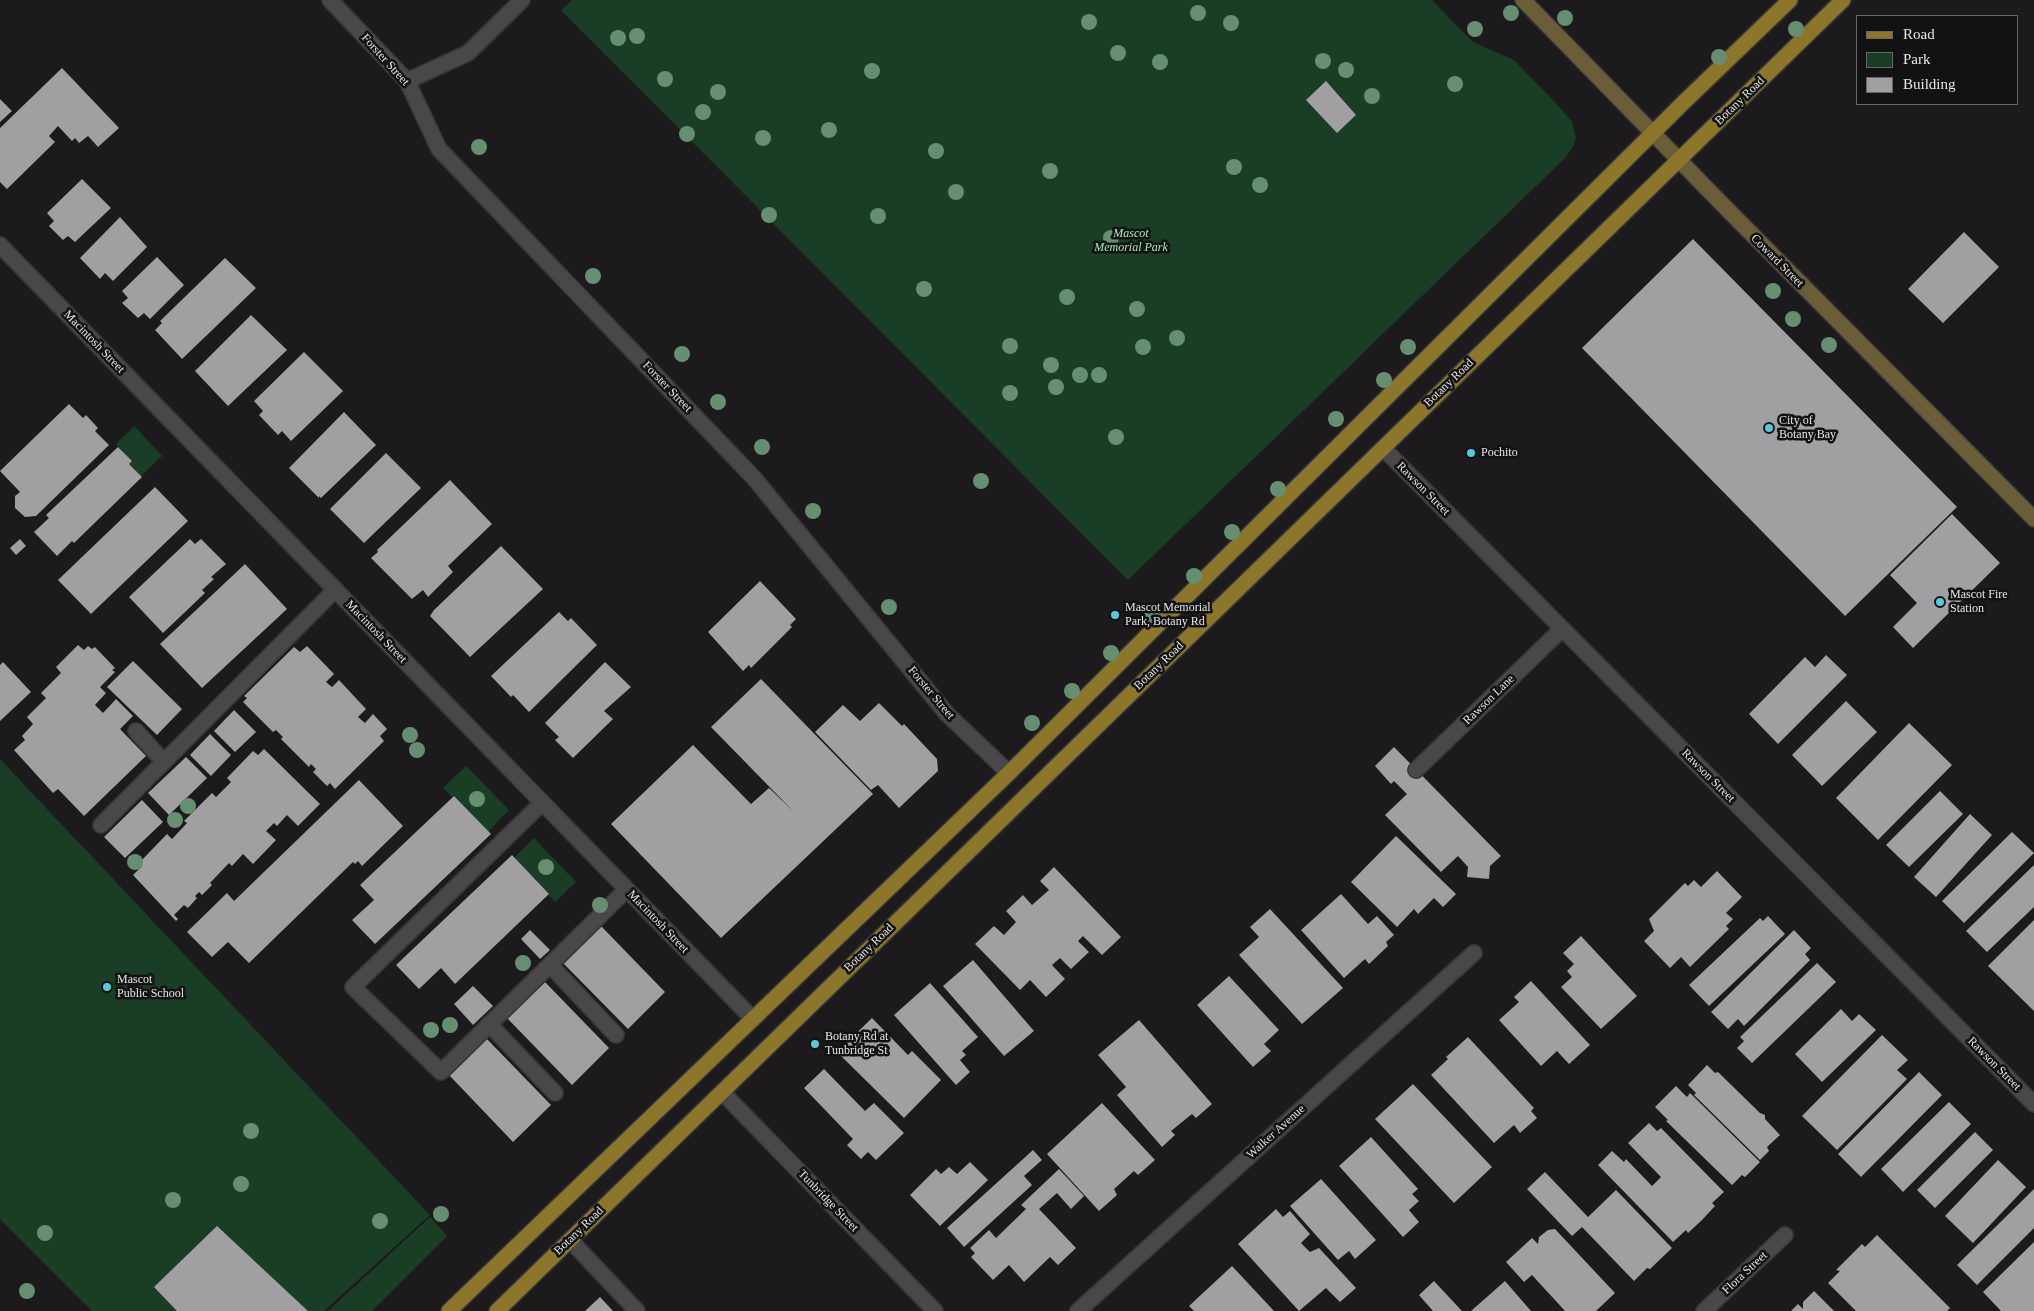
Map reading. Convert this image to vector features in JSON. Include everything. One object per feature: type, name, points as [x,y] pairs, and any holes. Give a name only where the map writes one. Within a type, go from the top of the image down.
[{"type":"main road","points":[[449,1311],[1009,773],[1652,134],[1790,0]]},
{"type":"main road","name":"Botany Road","points":[[497,1311],[1843,0]]},
{"type":"street","name":"Forster Street","points":[[330,0],[406,81],[439,149],[754,478],[946,714],[1009,773]]},
{"type":"street","points":[[406,81],[468,52],[522,0]]},
{"type":"street","name":"Coward Street","points":[[1523,0],[1652,134],[2034,519]]},
{"type":"street","name":"Macintosh Street","points":[[0,244],[753,1019]]},
{"type":"street","name":"Rawson Street","points":[[1383,448],[2034,1104]]},
{"type":"street","points":[[101,826],[335,590]]},
{"type":"street","name":"Rawson Lane","points":[[1416,770],[1562,629]]},
{"type":"street","points":[[136,731],[164,762]]},
{"type":"street","points":[[542,803],[353,987],[440,1072],[626,890]]},
{"type":"street","name":"Walker Avenue","points":[[1078,1311],[1474,954]]},
{"type":"street","points":[[550,965],[616,1035]]},
{"type":"street","points":[[489,1024],[555,1093]]},
{"type":"street","name":"Tunbridge Street","points":[[722,1092],[935,1311]]},
{"type":"street","name":"Flora Street","points":[[1704,1311],[1785,1236]]},
{"type":"street","points":[[570,1240],[637,1311]]},
{"type":"green space","name":"Mascot Memorial Park","points":[[572,0],[1432,0],[1473,42],[1514,60],[1572,122],[1576,138],[1573,147],[1565,158],[1128,580],[561,10]]},
{"type":"green space","points":[[134,426],[162,456],[141,476],[129,464],[131,461],[116,444]]},
{"type":"green space","name":"Mascot Public School","points":[[0,759],[430,1215],[324,1311],[308,1311],[217,1227],[177,1311],[92,1311],[0,1219]]},
{"type":"green space","points":[[466,766],[509,810],[488,832],[454,796],[452,797],[443,788]]},
{"type":"green space","points":[[534,838],[576,882],[555,902],[514,858]]},
{"type":"green space","points":[[430,1217],[447,1236],[372,1311],[328,1311]]},
{"type":"building","points":[[62,68],[119,128],[98,147],[88,136],[79,143],[75,138],[72,141],[58,126],[49,136],[55,142],[7,189],[0,182],[0,128]]},
{"type":"building","points":[[1326,81],[1356,115],[1337,133],[1306,100]]},
{"type":"building","points":[[0,99],[12,111],[0,122]]},
{"type":"building","points":[[82,179],[111,208],[75,242],[68,236],[63,240],[49,226],[54,221],[47,213]]},
{"type":"building","points":[[120,217],[147,247],[113,281],[105,273],[100,279],[80,258]]},
{"type":"building","points":[[1964,232],[1999,267],[1943,323],[1908,289]]},
{"type":"building","name":"City of Botany Bay","points":[[1693,239],[1957,507],[1845,616],[1582,348]]},
{"type":"building","points":[[157,257],[184,285],[150,319],[144,313],[138,318],[122,303],[128,298],[122,291]]},
{"type":"building","points":[[225,258],[256,288],[182,359],[155,330],[162,323],[160,321]]},
{"type":"building","points":[[251,315],[287,350],[228,406],[195,371]]},
{"type":"building","points":[[304,352],[343,391],[291,441],[282,431],[278,435],[259,415],[263,411],[254,401]]},
{"type":"building","points":[[69,404],[83,418],[86,415],[98,428],[95,431],[109,445],[36,516],[25,517],[15,508],[15,496],[20,492],[0,471]]},
{"type":"building","points":[[344,412],[376,445],[319,498],[289,468]]},
{"type":"building","points":[[118,447],[132,461],[129,464],[142,477],[74,543],[72,541],[57,556],[34,532],[49,518],[46,515]]},
{"type":"building","points":[[386,453],[421,488],[364,543],[330,509]]},
{"type":"building","points":[[450,480],[492,524],[448,566],[453,572],[428,597],[423,590],[412,599],[371,558]]},
{"type":"building","points":[[155,487],[188,521],[91,614],[58,580]]},
{"type":"building","points":[[1952,514],[2000,563],[1913,648],[1893,627],[1917,603],[1890,575]]},
{"type":"building","points":[[20,539],[26,546],[16,555],[10,548]]},
{"type":"building","points":[[190,539],[195,544],[201,539],[226,564],[211,577],[214,579],[202,590],[205,593],[163,633],[129,597]]},
{"type":"building","points":[[501,546],[543,589],[470,657],[430,616]]},
{"type":"building","points":[[245,564],[287,609],[202,688],[160,644]]},
{"type":"building","points":[[760,581],[796,619],[790,625],[792,627],[751,668],[749,665],[743,671],[708,632]]},
{"type":"building","points":[[559,612],[568,621],[571,618],[597,645],[529,712],[491,676]]},
{"type":"building","points":[[78,645],[84,650],[88,646],[92,649],[95,647],[115,668],[112,670],[115,672],[100,687],[106,693],[95,705],[103,713],[116,699],[133,716],[120,729],[146,756],[84,816],[58,789],[53,793],[14,750],[25,740],[22,736],[33,724],[27,717],[46,698],[41,693],[61,673],[56,667]]},
{"type":"building","points":[[307,646],[334,674],[326,682],[332,687],[339,680],[366,709],[358,717],[365,723],[373,714],[387,729],[380,736],[384,741],[335,789],[330,783],[327,786],[313,772],[316,769],[311,764],[309,767],[281,739],[283,737],[276,730],[273,732],[243,702],[247,698],[244,696],[294,647],[300,652]]},
{"type":"building","points":[[1826,655],[1847,675],[1778,744],[1749,714],[1805,657],[1815,667]]},
{"type":"building","points":[[133,661],[182,709],[157,735],[107,687]]},
{"type":"building","points":[[3,662],[31,692],[0,721],[0,665]]},
{"type":"building","points":[[605,662],[631,687],[604,711],[613,719],[573,758],[555,740],[559,737],[545,723]]},
{"type":"building","points":[[761,679],[873,794],[721,938],[611,824],[693,745],[751,804],[769,788],[793,811],[711,727]]},
{"type":"building","points":[[1846,701],[1877,732],[1822,786],[1792,755]]},
{"type":"building","points":[[879,703],[902,726],[904,724],[937,759],[938,771],[899,808],[878,785],[871,790],[815,732],[843,705],[860,721]]},
{"type":"building","points":[[234,710],[256,732],[235,752],[214,731]]},
{"type":"building","points":[[1909,723],[1952,765],[1878,840],[1836,798]]},
{"type":"building","points":[[210,734],[231,755],[211,776],[190,755]]},
{"type":"building","points":[[1394,747],[1501,856],[1490,866],[1489,879],[1467,877],[1468,867],[1458,856],[1441,872],[1385,815],[1407,794],[1394,781],[1391,784],[1375,766]]},
{"type":"building","points":[[264,749],[320,804],[298,826],[287,815],[277,826],[274,823],[266,831],[276,840],[253,864],[243,854],[232,866],[229,863],[210,883],[212,885],[202,895],[199,892],[195,896],[197,898],[188,908],[184,905],[174,915],[178,919],[176,921],[133,875],[142,866],[139,863],[167,834],[172,839],[187,823],[184,821],[212,793],[216,797],[231,782],[227,778],[253,751],[258,755]]},
{"type":"building","points":[[186,757],[207,778],[169,815],[148,793]]},
{"type":"building","points":[[359,780],[403,826],[362,866],[358,861],[355,864],[353,862],[249,963],[228,942],[212,957],[187,932],[227,893],[234,901]]},
{"type":"building","points":[[1940,791],[1963,814],[1909,867],[1886,845]]},
{"type":"building","points":[[454,796],[491,834],[375,944],[352,920],[374,900],[360,885]]},
{"type":"building","points":[[142,800],[163,822],[125,858],[104,837]]},
{"type":"building","points":[[1970,814],[1992,835],[1936,897],[1914,877]]},
{"type":"building","points":[[2012,832],[2034,853],[1964,923],[1942,901]]},
{"type":"building","points":[[1396,836],[1456,894],[1443,907],[1434,898],[1418,914],[1414,909],[1397,927],[1351,882]]},
{"type":"building","points":[[512,855],[549,894],[455,984],[441,968],[419,989],[396,965]]},
{"type":"building","points":[[2034,865],[2034,907],[1987,952],[1966,931]]},
{"type":"building","points":[[1054,867],[1121,937],[1102,955],[1083,936],[1078,941],[1089,952],[1071,969],[1060,958],[1052,965],[1065,979],[1046,997],[1030,980],[1020,990],[975,944],[994,926],[1004,935],[1016,922],[1006,911],[1023,895],[1032,905],[1049,890],[1040,881]]},
{"type":"building","points":[[1717,871],[1742,897],[1726,913],[1733,919],[1726,926],[1729,929],[1690,967],[1681,957],[1670,968],[1644,941],[1654,931],[1649,919],[1685,883],[1688,886],[1694,880],[1701,887]]},
{"type":"building","points":[[1341,894],[1368,924],[1377,916],[1394,935],[1386,942],[1388,946],[1369,964],[1365,959],[1344,978],[1301,930]]},
{"type":"building","points":[[1270,909],[1343,988],[1302,1024],[1239,955],[1259,937],[1250,927]]},
{"type":"building","points":[[1768,916],[1785,934],[1709,1006],[1689,985],[1760,918],[1763,921]]},
{"type":"building","points":[[2034,920],[2034,1011],[1988,966]]},
{"type":"building","points":[[601,926],[665,992],[628,1029],[563,963]]},
{"type":"building","points":[[530,930],[550,950],[540,959],[521,939]]},
{"type":"building","points":[[1794,930],[1811,948],[1805,954],[1810,960],[1744,1026],[1738,1019],[1728,1029],[1711,1012]]},
{"type":"building","points":[[1581,936],[1637,996],[1601,1029],[1561,987],[1572,977],[1567,971],[1574,964],[1563,953]]},
{"type":"building","points":[[973,960],[1034,1031],[1004,1056],[943,986]]},
{"type":"building","points":[[1817,963],[1836,982],[1752,1063],[1737,1048],[1744,1041],[1740,1037]]},
{"type":"building","points":[[1229,976],[1279,1030],[1264,1044],[1271,1051],[1253,1067],[1197,1005]]},
{"type":"building","points":[[1531,981],[1590,1045],[1569,1064],[1557,1051],[1541,1066],[1499,1020],[1519,1002],[1514,997]]},
{"type":"building","points":[[545,982],[609,1048],[572,1085],[507,1018]]},
{"type":"building","points":[[930,983],[978,1037],[962,1051],[966,1055],[960,1060],[970,1072],[956,1085],[894,1015]]},
{"type":"building","points":[[473,986],[493,1006],[473,1025],[454,1004]]},
{"type":"building","points":[[1841,1009],[1852,1021],[1859,1014],[1876,1030],[1822,1082],[1795,1054]]},
{"type":"building","points":[[872,1018],[908,1055],[912,1051],[941,1080],[904,1118],[837,1052]]},
{"type":"building","points":[[1139,1020],[1212,1104],[1196,1118],[1192,1114],[1171,1131],[1175,1135],[1162,1147],[1117,1095],[1126,1087],[1098,1055]]},
{"type":"building","points":[[1882,1035],[1908,1060],[1897,1070],[1907,1079],[1837,1150],[1802,1116]]},
{"type":"building","points":[[1468,1037],[1534,1108],[1531,1111],[1537,1118],[1520,1133],[1514,1125],[1494,1143],[1431,1075],[1448,1059],[1446,1057]]},
{"type":"building","points":[[486,1038],[551,1105],[513,1142],[449,1075]]},
{"type":"building","points":[[1707,1065],[1715,1073],[1718,1072],[1760,1113],[1765,1115],[1765,1119],[1780,1135],[1767,1147],[1769,1151],[1760,1160],[1694,1095],[1696,1093],[1688,1085]]},
{"type":"building","points":[[824,1069],[865,1111],[874,1103],[904,1133],[876,1160],[868,1152],[861,1159],[847,1145],[853,1139],[804,1088]]},
{"type":"building","points":[[1919,1072],[1942,1095],[1861,1177],[1838,1154]]},
{"type":"building","points":[[1413,1084],[1492,1167],[1454,1203],[1375,1119]]},
{"type":"building","points":[[1676,1086],[1687,1097],[1690,1093],[1760,1162],[1745,1177],[1742,1175],[1732,1185],[1666,1121],[1668,1120],[1655,1107]]},
{"type":"building","points":[[1949,1102],[1971,1124],[1903,1192],[1881,1169]]},
{"type":"building","points":[[1102,1103],[1155,1160],[1138,1175],[1134,1171],[1114,1189],[1117,1195],[1099,1211],[1047,1154]]},
{"type":"building","points":[[1649,1123],[1657,1131],[1661,1128],[1724,1192],[1712,1203],[1715,1206],[1702,1220],[1688,1233],[1686,1230],[1673,1242],[1598,1165],[1612,1151],[1624,1162],[1626,1159],[1652,1186],[1661,1177],[1628,1143]]},
{"type":"building","points":[[1975,1132],[1993,1150],[1935,1208],[1917,1190]]},
{"type":"building","points":[[1371,1137],[1418,1189],[1412,1194],[1419,1201],[1409,1210],[1419,1222],[1403,1237],[1339,1166]]},
{"type":"building","points":[[1033,1150],[1042,1160],[1024,1176],[1032,1185],[964,1247],[947,1228]]},
{"type":"building","points":[[1998,1160],[2026,1187],[1973,1243],[1945,1216]]},
{"type":"building","points":[[970,1162],[988,1180],[940,1226],[910,1195],[936,1169],[941,1174],[949,1167],[957,1174]]},
{"type":"building","points":[[1059,1169],[1084,1196],[1071,1209],[1057,1193],[1039,1209],[1076,1248],[1058,1265],[1050,1257],[1024,1282],[1009,1265],[993,1280],[971,1257],[975,1253],[970,1248],[989,1230],[996,1238],[1026,1209],[1021,1205]]},
{"type":"building","points":[[1545,1172],[1588,1217],[1616,1190],[1672,1248],[1634,1281],[1582,1227],[1572,1236],[1527,1189]]},
{"type":"building","points":[[1321,1179],[1376,1240],[1355,1259],[1349,1251],[1338,1260],[1290,1206]]},
{"type":"building","points":[[2034,1189],[2034,1228],[1977,1285],[1957,1265]]},
{"type":"building","points":[[1276,1209],[1283,1217],[1290,1211],[1310,1234],[1301,1243],[1310,1252],[1319,1248],[1356,1288],[1340,1302],[1326,1288],[1299,1311],[1238,1244]]},
{"type":"building","points":[[217,1226],[308,1311],[177,1311],[154,1287]]},
{"type":"building","points":[[1555,1229],[1615,1293],[1596,1311],[1565,1311],[1532,1275],[1524,1282],[1506,1262],[1532,1238],[1538,1244],[1539,1237],[1548,1230]]},
{"type":"building","points":[[1877,1235],[1950,1308],[1947,1311],[1856,1311],[1828,1283],[1840,1271],[1836,1270],[1862,1244],[1865,1247]]},
{"type":"building","points":[[2034,1242],[2034,1311],[2001,1311],[1983,1292]]},
{"type":"building","points":[[1232,1266],[1274,1311],[1194,1311],[1189,1306]]},
{"type":"building","points":[[1434,1281],[1462,1311],[1433,1311],[1419,1295]]},
{"type":"building","points":[[1505,1281],[1531,1311],[1471,1311]]},
{"type":"building","points":[[1814,1291],[1834,1311],[1791,1311],[1798,1304],[1803,1309],[1803,1302]]},
{"type":"building","points":[[600,1297],[613,1311],[585,1311]]},
{"type":"place","name":"City of Botany Bay","points":[[1769,428]]},
{"type":"place","name":"Pochito","points":[[1471,453]]},
{"type":"place","name":"Mascot Fire Station","points":[[1940,602]]},
{"type":"place","name":"Mascot Memorial Park, Botany Rd","points":[[1115,615]]},
{"type":"place","name":"Mascot Public School","points":[[107,987]]},
{"type":"place","name":"Botany Rd at Tunbridge St","points":[[815,1044]]}]
